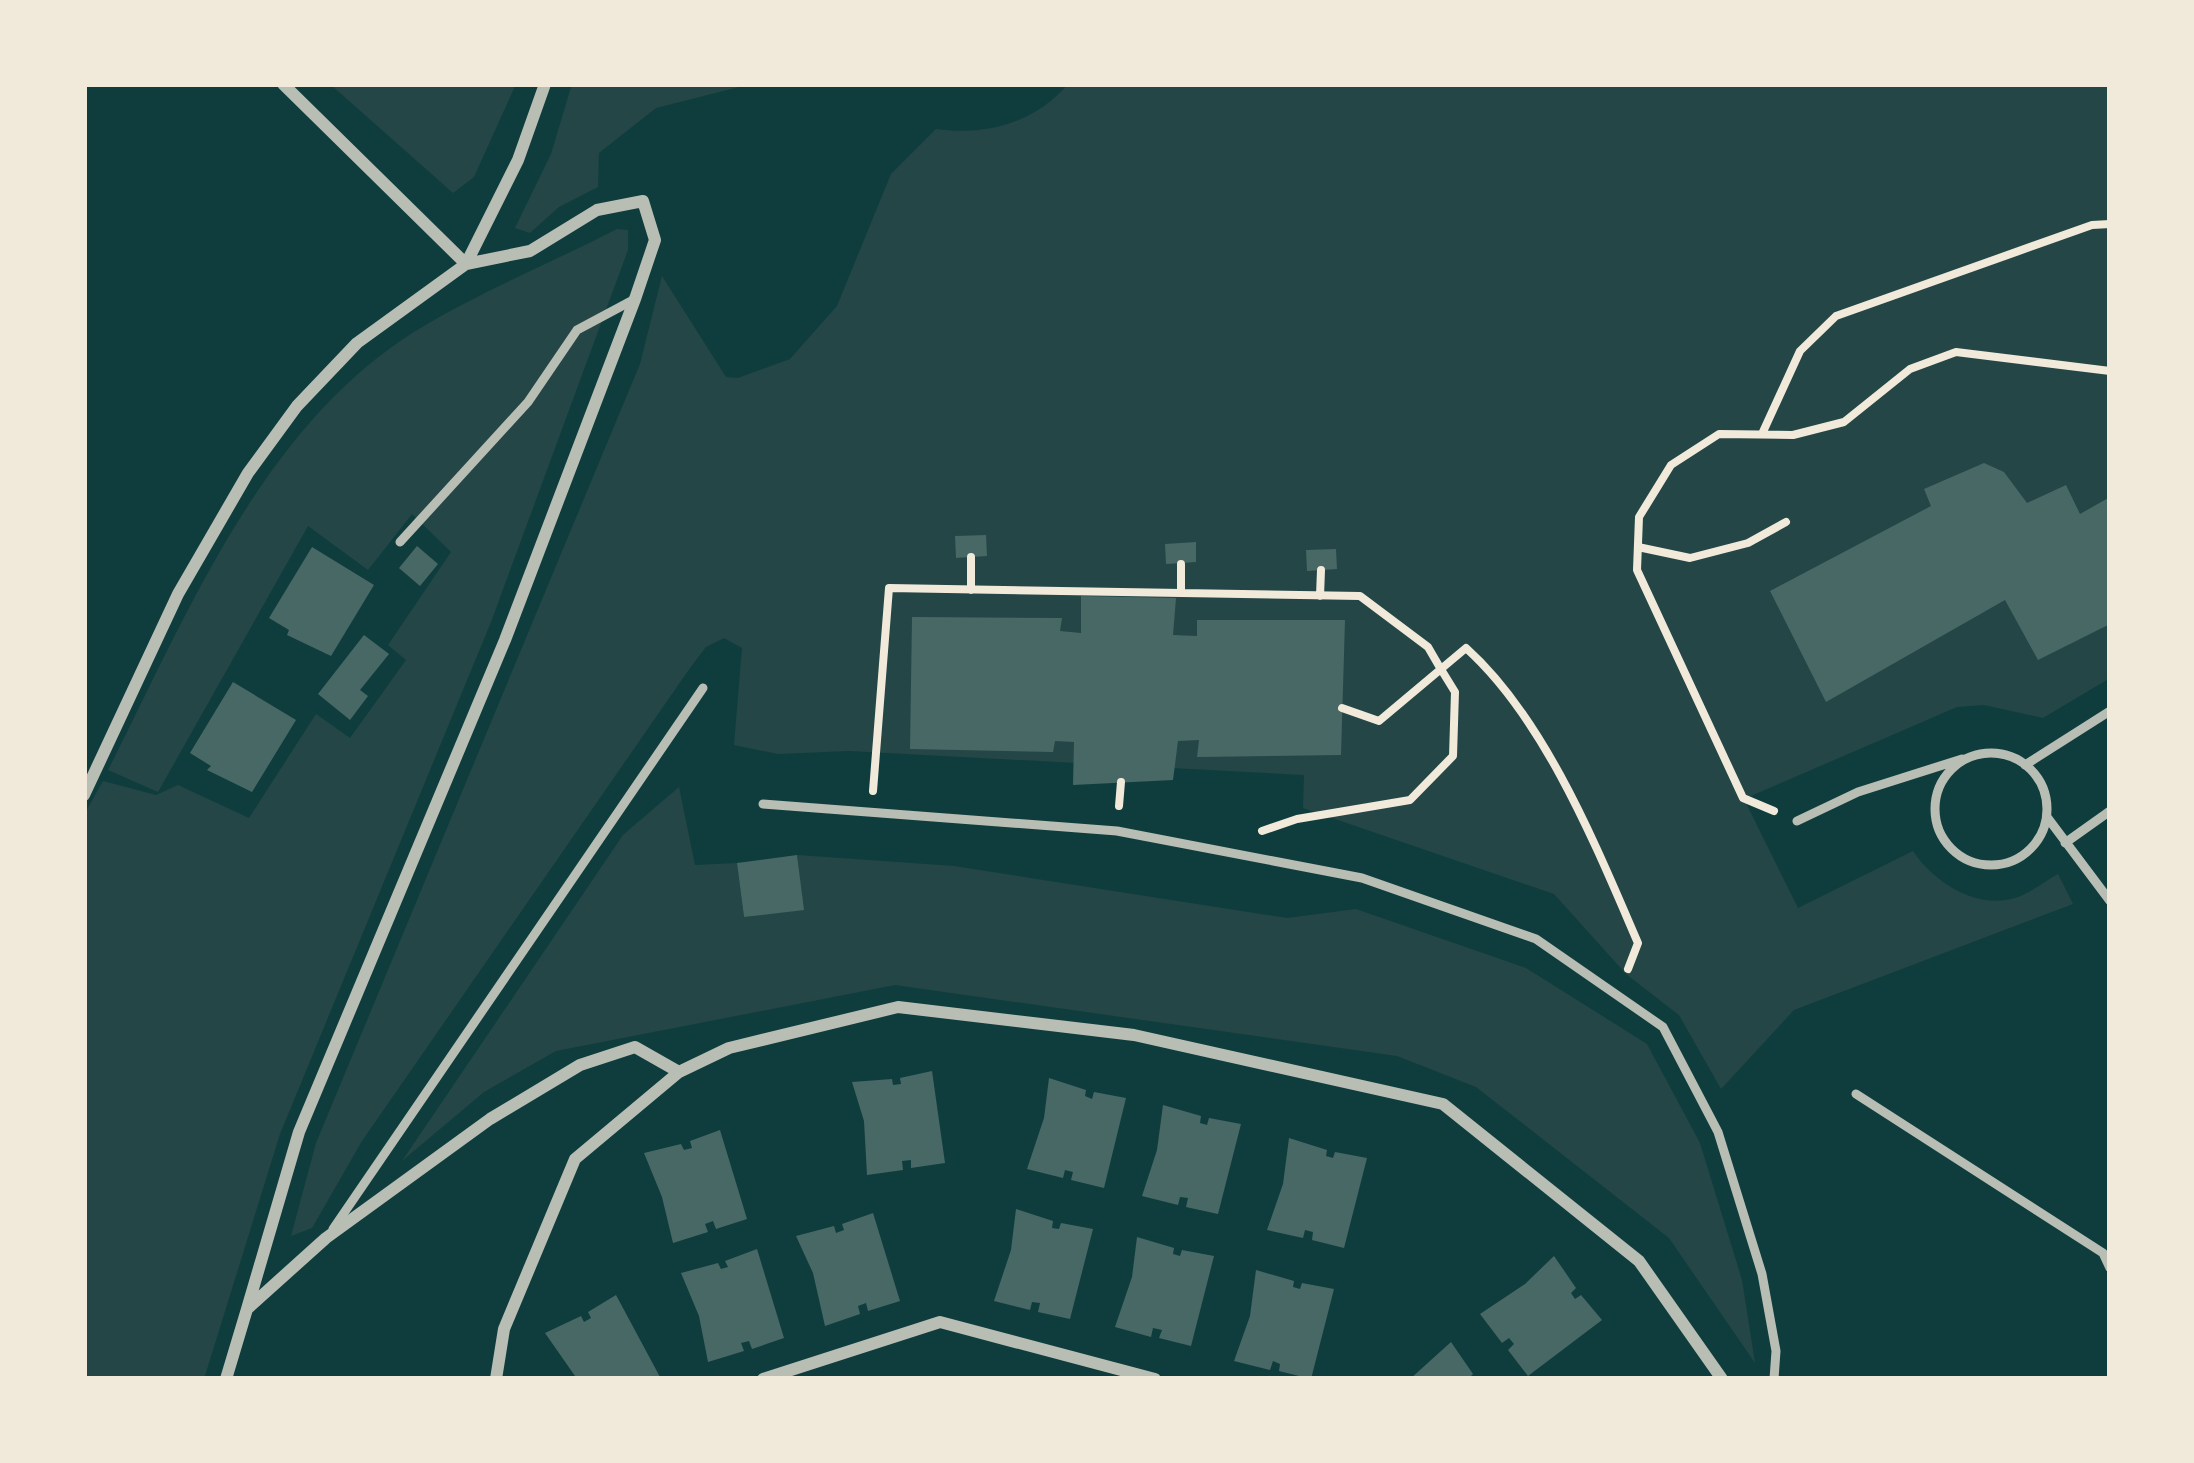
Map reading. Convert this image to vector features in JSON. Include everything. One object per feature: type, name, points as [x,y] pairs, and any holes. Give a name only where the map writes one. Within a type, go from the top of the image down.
[{"type":"street","points":[[284,84],[466,264]]},
{"type":"street","points":[[466,264],[518,160],[545,84]]},
{"type":"street","points":[[84,795],[178,595],[248,473],[297,406],[357,343],[466,264],[530,251],[597,210],[644,201],[655,240],[635,299],[505,640],[299,1132],[226,1379]]},
{"type":"street","points":[[496,1379],[504,1328],[575,1159],[679,1072],[729,1048],[898,1007],[1134,1035],[1443,1104],[1640,1261],[1722,1379]]},
{"type":"street","points":[[247,1309],[326,1238],[490,1119],[580,1065],[635,1047],[679,1072]]},
{"type":"street","points":[[764,1379],[940,1322],[1155,1379]]},
{"type":"lane","points":[[400,542],[528,402],[578,330],[635,299]]},
{"type":"lane","points":[[326,1238],[703,688]]},
{"type":"lane","points":[[2025,765],[2110,711]]},
{"type":"lane","points":[[1797,821],[1924,767],[1973,756],[2008,755],[2025,765],[2046,797],[2047,817],[2029,851],[2012,862],[1994,866],[1959,855],[1938,827],[1937,793],[1945,777],[1973,756]]},
{"type":"lane","points":[[763,805],[1117,831],[1362,878],[1536,939],[1663,1027],[1718,1132],[1762,1274],[1776,1351],[1774,1379]]},
{"type":"lane","points":[[2065,843],[2110,811]]},
{"type":"lane","points":[[2047,817],[2110,901]]},
{"type":"lane","points":[[1856,1094],[2103,1252],[2110,1268]]},
{"type":"path","points":[[1762,434],[1800,351],[1836,316],[2092,224],[2110,224]]},
{"type":"path","points":[[1797,821],[1743,798],[1636,570],[1639,517],[1671,465],[1719,434],[1792,435],[1844,422],[1910,369],[1956,352],[2110,371]]},
{"type":"path","points":[[1637,547],[1690,558],[1748,543],[1786,523]]},
{"type":"path","points":[[970,556],[971,590]]},
{"type":"path","points":[[1181,564],[1181,593]]},
{"type":"path","points":[[1320,596],[1322,570]]},
{"type":"path","points":[[872,810],[889,588],[1360,596],[1428,647],[1455,692],[1454,756],[1410,800],[1297,819],[1212,848]]},
{"type":"path","points":[[1342,709],[1379,722],[1439,666],[1466,648],[1499,678],[1594,841],[1638,943],[1618,995]]},
{"type":"shaded area","points":[[330,84],[516,84],[474,177],[453,193]]},
{"type":"shaded area","points":[[572,84],[751,84],[656,108],[599,153],[598,187],[559,207],[530,233],[515,228],[551,154]]},
{"type":"shaded area","points":[[1068,84],[2110,84],[2110,678],[2043,718],[1984,705],[1957,707],[1744,799],[1798,908],[1913,851],[1932,873],[1970,896],[2000,901],[2015,898],[2058,874],[2073,904],[1794,1010],[1721,1089],[1679,1015],[1626,974],[1554,894],[1303,808],[1304,775],[849,751],[778,754],[734,745],[742,648],[724,638],[706,647],[690,668],[362,1141],[312,1228],[291,1236],[316,1143],[640,364],[662,276],[726,377],[738,378],[790,359],[837,306],[891,174],[936,129],[1008,124],[1040,108]]},
{"type":"shaded area","points":[[617,229],[628,230],[628,250],[491,622],[280,1134],[204,1379],[84,1379],[84,815],[103,781],[156,795],[178,785],[249,818],[316,714],[350,738],[406,660],[388,645],[451,552],[412,514],[368,570],[308,526],[158,792],[108,770],[238,522],[277,463],[321,410],[372,362],[429,323]]},
{"type":"shaded area","points":[[679,787],[695,865],[737,863],[744,917],[803,909],[797,855],[954,866],[1287,918],[1356,909],[1526,968],[1647,1044],[1700,1143],[1742,1280],[1755,1363],[1669,1238],[1476,1087],[1397,1056],[895,985],[556,1051],[484,1092],[402,1161],[623,835]]},
{"type":"building","points":[[1984,463],[2004,472],[2027,503],[2066,485],[2080,514],[2110,497],[2110,624],[2038,660],[2005,600],[1826,702],[1770,591],[1931,506],[1924,489]]},
{"type":"building","points":[[986,535],[987,556],[956,558],[955,536]]},
{"type":"building","points":[[1196,542],[1196,562],[1166,564],[1165,544]]},
{"type":"building","points":[[417,546],[438,564],[420,586],[399,568]]},
{"type":"building","points":[[312,547],[374,585],[331,656],[287,635],[289,630],[269,618]]},
{"type":"building","points":[[1336,549],[1337,569],[1307,571],[1306,550]]},
{"type":"building","points":[[1081,596],[1176,598],[1173,635],[1197,636],[1197,620],[1345,620],[1341,755],[1197,757],[1199,740],[1178,741],[1173,780],[1073,785],[1074,742],[1055,741],[1053,752],[910,749],[912,617],[1062,618],[1060,631],[1081,633]]},
{"type":"building","points":[[364,635],[389,654],[360,690],[368,696],[350,720],[318,694]]},
{"type":"building","points":[[233,682],[296,720],[252,792],[207,770],[211,766],[190,753]]},
{"type":"building","points":[[797,855],[804,910],[744,917],[737,863]]},
{"type":"building","points":[[932,1071],[945,1163],[911,1168],[911,1160],[902,1161],[903,1170],[867,1175],[864,1121],[852,1082],[892,1079],[893,1085],[901,1084],[900,1078]]},
{"type":"building","points":[[1049,1078],[1086,1090],[1085,1096],[1092,1099],[1094,1092],[1126,1098],[1104,1188],[1071,1180],[1073,1172],[1065,1170],[1063,1178],[1027,1169],[1044,1118]]},
{"type":"building","points":[[1163,1105],[1201,1116],[1200,1123],[1207,1125],[1209,1118],[1241,1124],[1218,1214],[1186,1207],[1188,1198],[1180,1197],[1178,1205],[1142,1196],[1157,1150]]},
{"type":"building","points":[[720,1130],[747,1219],[716,1229],[713,1221],[705,1224],[708,1232],[673,1243],[662,1197],[644,1153],[681,1144],[684,1150],[692,1148],[690,1141]]},
{"type":"building","points":[[1289,1138],[1327,1150],[1326,1156],[1333,1158],[1335,1152],[1367,1158],[1344,1248],[1312,1240],[1313,1232],[1305,1230],[1303,1238],[1267,1230],[1283,1184]]},
{"type":"building","points":[[1016,1209],[1053,1221],[1052,1228],[1059,1229],[1061,1223],[1093,1229],[1070,1319],[1038,1312],[1040,1303],[1032,1302],[1030,1310],[994,1301],[1011,1250]]},
{"type":"building","points":[[873,1213],[900,1301],[868,1311],[866,1303],[858,1306],[860,1314],[825,1326],[813,1273],[796,1236],[834,1226],[836,1233],[844,1230],[842,1224]]},
{"type":"building","points":[[1137,1237],[1174,1248],[1173,1254],[1180,1256],[1182,1250],[1214,1256],[1191,1346],[1159,1338],[1162,1330],[1153,1328],[1151,1337],[1115,1327],[1132,1277]]},
{"type":"building","points":[[757,1249],[784,1338],[752,1349],[749,1341],[741,1343],[744,1351],[708,1362],[699,1316],[681,1273],[718,1263],[721,1269],[728,1267],[725,1261]]},
{"type":"building","points":[[1554,1256],[1576,1288],[1571,1293],[1575,1299],[1581,1295],[1602,1320],[1528,1376],[1508,1350],[1514,1344],[1509,1338],[1502,1343],[1480,1314],[1525,1284]]},
{"type":"building","points":[[1256,1270],[1294,1281],[1293,1287],[1300,1289],[1302,1283],[1334,1289],[1311,1379],[1279,1371],[1280,1364],[1273,1361],[1270,1370],[1234,1361],[1250,1316]]},
{"type":"building","points":[[616,1295],[660,1377],[570,1379],[575,1376],[545,1333],[581,1316],[584,1322],[591,1318],[588,1312]]},
{"type":"building","points":[[1451,1342],[1473,1374],[1468,1379],[1410,1379]]}]
